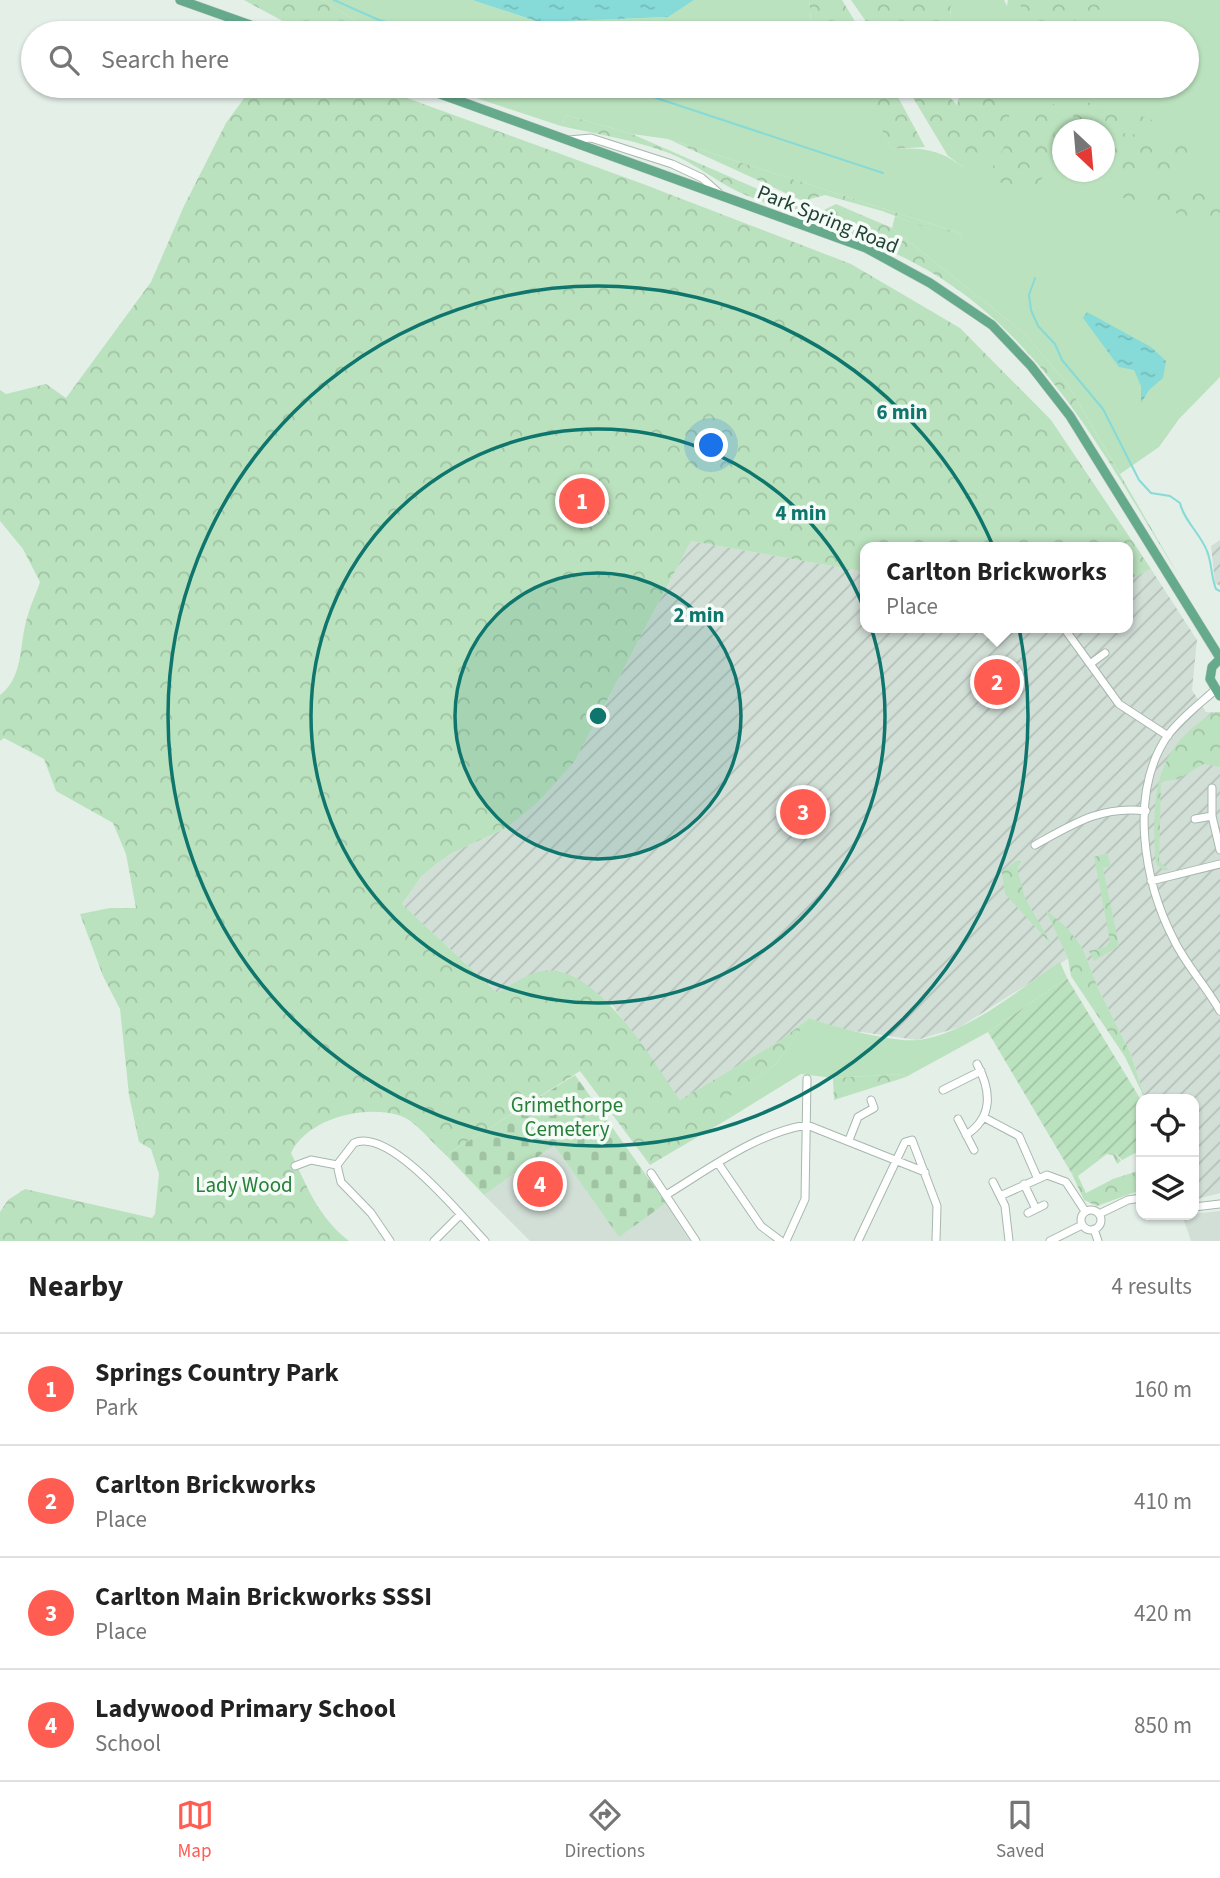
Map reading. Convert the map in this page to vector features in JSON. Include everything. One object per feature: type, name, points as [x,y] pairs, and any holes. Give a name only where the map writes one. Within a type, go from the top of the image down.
[{"type":"main road","points":[[180,0],[239,21]]},
{"type":"main road","name":"Park Spring Road","points":[[451,98],[866,248],[930,283],[992,325],[1031,366],[1070,416],[1220,658],[1210,673],[1217,694]]},
{"type":"street","points":[[1068,633],[1119,704],[1167,736]]},
{"type":"street","points":[[1090,664],[1105,653]]},
{"type":"street","points":[[1217,694],[1183,717],[1167,736],[1149,783],[1146,844],[1151,881],[1175,943],[1220,1011]]},
{"type":"street","points":[[1212,788],[1212,816],[1220,850]]},
{"type":"street","points":[[1035,845],[1089,815],[1118,809],[1146,811]]},
{"type":"street","points":[[1195,820],[1212,816]]},
{"type":"street","points":[[1151,881],[1220,864]]},
{"type":"street","points":[[943,1090],[979,1068],[989,1092],[985,1118],[966,1135]]},
{"type":"street","points":[[718,1163],[761,1226],[783,1241],[805,1199],[807,1079]]},
{"type":"street","points":[[849,1140],[858,1117],[874,1108],[871,1100]]},
{"type":"street","points":[[985,1118],[1019,1136],[1037,1177]]},
{"type":"street","points":[[958,1119],[974,1150]]},
{"type":"street","points":[[666,1195],[718,1163],[787,1128],[807,1125],[925,1172]]},
{"type":"street","points":[[858,1241],[905,1142],[912,1140],[937,1206],[936,1241]]},
{"type":"street","points":[[337,1165],[354,1143],[374,1141],[405,1160],[485,1241]]},
{"type":"street","points":[[295,1166],[311,1160],[337,1165]]},
{"type":"street","points":[[337,1165],[341,1182],[371,1213],[390,1241]]},
{"type":"street","points":[[651,1173],[696,1241]]},
{"type":"street","points":[[1000,1196],[1037,1177],[1047,1175],[1066,1182],[1085,1211]]},
{"type":"street","points":[[993,1182],[1006,1211],[1009,1241]]},
{"type":"street","points":[[1024,1184],[1036,1209]]},
{"type":"street","points":[[1099,1214],[1136,1199]]},
{"type":"street","points":[[1199,1207],[1220,1205]]},
{"type":"street","points":[[1085,1211],[1092,1210],[1099,1214],[1101,1221],[1094,1229]]},
{"type":"street","points":[[1082,1225],[1081,1218],[1085,1211]]},
{"type":"street","points":[[434,1241],[460,1215]]},
{"type":"street","points":[[1050,1241],[1082,1225],[1094,1229]]},
{"type":"street","points":[[1094,1229],[1098,1241]]},
{"type":"shaded area","points":[[1220,540],[1220,586],[1215,583],[1211,546]]},
{"type":"shaded area","points":[[691,541],[860,571],[860,633],[1133,633],[1133,578],[1151,569],[1197,640],[1192,690],[1206,712],[1220,713],[1220,1193],[1199,1199],[1199,1094],[1143,1094],[1131,1054],[1098,988],[1083,949],[960,1027],[917,1040],[840,1029],[809,1018],[781,1040],[680,1100],[611,1003],[497,993],[402,904],[421,877],[435,865],[452,853],[506,828],[575,761]]},
{"type":"shaded area","points":[[554,1144],[619,1236],[666,1203],[690,1241],[530,1241],[484,1195]]},
{"type":"shaded area","points":[[1220,1211],[1220,1241],[1191,1241],[1184,1220],[1199,1220],[1199,1213]]},
{"type":"green space","points":[[244,0],[323,0],[355,21],[283,21]]},
{"type":"green space","points":[[323,0],[472,0],[536,21],[355,21]]},
{"type":"green space","points":[[694,0],[809,0],[811,21],[565,21],[667,17]]},
{"type":"green space","points":[[809,0],[842,0],[855,21],[811,21]]},
{"type":"green space","points":[[851,0],[947,0],[951,4],[950,21],[866,21]]},
{"type":"green space","points":[[947,0],[1004,0],[1007,6],[1008,0],[1220,0],[1220,377],[1179,419],[1159,447],[1120,474],[1068,385],[1024,333],[892,228],[895,216],[961,240],[962,234],[668,139],[632,134],[566,115],[561,126],[476,98],[868,98],[891,149],[929,150],[946,156],[963,167],[1019,98],[1199,98],[1199,21],[950,21],[951,5]]},
{"type":"green space","points":[[1093,0],[1117,15],[1114,17],[1095,8],[1075,21],[1029,21],[1018,1]]},
{"type":"green space","name":"Lady Wood","points":[[244,98],[407,98],[643,184],[851,264],[960,328],[1051,420],[1133,542],[860,542],[860,571],[691,541],[575,761],[538,802],[506,828],[452,853],[435,865],[421,877],[402,904],[497,993],[535,973],[556,971],[578,979],[599,994],[619,1015],[680,1100],[781,1040],[809,1018],[775,1065],[714,1107],[733,1116],[650,1165],[580,1071],[446,1155],[413,1123],[401,1116],[387,1113],[355,1113],[324,1123],[310,1131],[291,1153],[308,1190],[322,1212],[349,1241],[0,1241],[0,1212],[8,1200],[25,1189],[152,1218],[155,1214],[159,1174],[151,1149],[139,1142],[129,1095],[120,1009],[103,976],[80,914],[110,908],[136,908],[126,854],[113,823],[56,791],[44,759],[4,738],[0,741],[0,695],[8,688],[17,670],[27,618],[40,582],[23,549],[0,521],[0,390],[6,394],[46,384],[66,398],[151,282],[184,206],[226,123]]},
{"type":"green space","points":[[867,98],[898,98],[925,147],[891,149]]},
{"type":"green space","points":[[913,98],[951,98],[957,105],[959,98],[1019,98],[990,151],[963,167],[948,156]]},
{"type":"green space","points":[[1080,101],[1128,111],[1165,125],[1115,127],[1115,119],[1074,119],[1073,107]]},
{"type":"green space","points":[[1048,102],[1061,107],[1058,119],[1052,119],[1052,144],[1044,176],[1033,189],[983,179],[981,172],[991,170],[1025,110]]},
{"type":"green space","points":[[566,115],[632,134],[799,207],[822,211],[836,204],[892,228],[1024,333],[1068,385],[1179,576],[1076,412],[1014,338],[978,306],[939,277],[894,253],[738,191],[656,148],[561,126]]},
{"type":"green space","points":[[1115,132],[1189,141],[1198,161],[1183,167],[1148,172],[1141,177],[1115,178]]},
{"type":"green space","points":[[668,139],[962,234],[961,241],[882,211],[825,195],[803,201]]},
{"type":"green space","points":[[1220,186],[1220,226],[1110,194],[1112,188],[1177,193]]},
{"type":"green space","points":[[1133,542],[1151,569],[1133,578]]},
{"type":"green space","points":[[1215,712],[1220,712],[1220,767],[1204,764],[1178,779],[1161,782],[1159,861],[1169,870],[1163,870],[1157,865],[1154,833],[1161,773],[1180,740]]},
{"type":"green space","points":[[1107,853],[1111,866],[1103,868],[1119,946],[1094,961],[1089,951],[1106,947],[1110,941],[1094,857]]},
{"type":"green space","points":[[1016,861],[1022,861],[1017,868],[1025,898],[1052,945],[1005,894],[1002,872]]},
{"type":"green space","points":[[1045,909],[1068,929],[1083,949],[1098,988],[1131,1054],[1143,1094],[1125,1057],[1071,976],[1068,958]]},
{"type":"green space","points":[[1060,962],[1067,978],[988,1032],[906,1077],[903,1074],[833,1078],[801,1074],[733,1116],[713,1107],[775,1065],[809,1018],[880,1037],[919,1040],[938,1036],[975,1019]]},
{"type":"green space","points":[[1067,978],[1137,1094],[1136,1153],[1122,1160],[1112,1149],[1072,1174],[988,1032]]},
{"type":"green space","points":[[903,1074],[906,1077],[834,1100],[833,1078]]},
{"type":"green space","name":"Grimethorpe Cemetery","points":[[575,1075],[666,1203],[619,1237],[554,1145],[484,1195],[446,1155]]},
{"type":"green space","points":[[1112,1148],[1121,1161],[1117,1164],[1113,1155],[1107,1154],[1078,1176],[1086,1193],[1113,1179],[1136,1172],[1136,1192],[1097,1206],[1084,1200],[1072,1174]]},
{"type":"water","points":[[472,0],[694,0],[668,17],[536,21]]},
{"type":"water","points":[[1087,312],[1151,347],[1166,361],[1163,378],[1149,390],[1141,403],[1141,386],[1134,370],[1119,367],[1083,318]]},
{"type":"waterway","points":[[334,0],[383,21]]},
{"type":"waterway","points":[[656,98],[883,173]]},
{"type":"waterway","points":[[1035,278],[1029,295],[1031,310],[1038,326],[1055,344],[1062,360],[1103,409],[1139,480],[1151,493],[1170,496],[1180,503],[1207,551],[1214,584],[1220,591]]},
{"type":"place","name":"Springs Country Park","points":[[582,501]]},
{"type":"place","name":"Carlton Brickworks","points":[[997,682]]},
{"type":"place","name":"Carlton Main Brickworks SSSI","points":[[803,812]]},
{"type":"place","name":"Ladywood Primary School","points":[[540,1184]]}]
